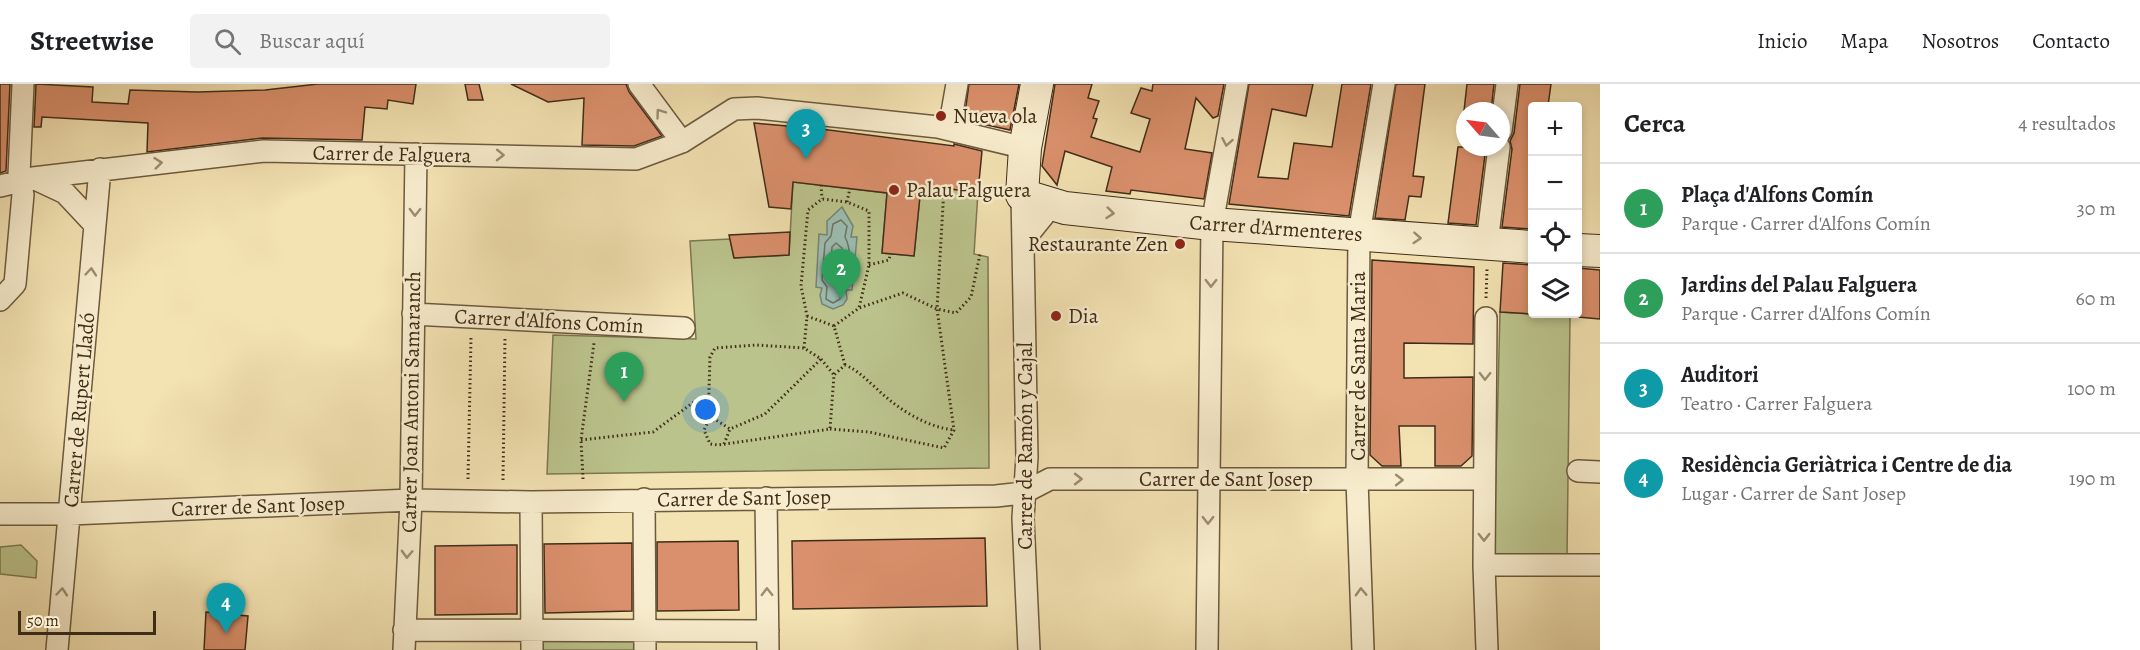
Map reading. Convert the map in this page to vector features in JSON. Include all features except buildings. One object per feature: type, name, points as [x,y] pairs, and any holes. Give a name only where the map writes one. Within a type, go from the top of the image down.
[{"type":"street","points":[[0,300],[15,284],[25,183],[23,84]]},
{"type":"street","points":[[639,84],[682,142]]},
{"type":"street","points":[[949,129],[957,84]]},
{"type":"street","name":"Carrer de Ramón y Cajal","points":[[1029,650],[1023,493],[1027,457],[1022,195],[1024,148],[1037,84]]},
{"type":"street","points":[[1207,650],[1212,224],[1237,84]]},
{"type":"street","name":"Carrer de Santa Maria","points":[[1363,650],[1357,480],[1359,234],[1384,84]]},
{"type":"street","points":[[1505,102],[1507,84]]},
{"type":"street","name":"Carrer de Falguera","points":[[25,183],[100,170],[264,151],[636,159],[682,142],[735,109],[757,108],[949,129],[1024,148]]},
{"type":"street","name":"Carrer Joan Antoni Samaranch","points":[[404,640],[411,500],[416,154]]},
{"type":"street","points":[[1487,243],[1498,156]]},
{"type":"street","name":"Carrer de Rupert Lladó","points":[[57,650],[100,170]]},
{"type":"street","points":[[0,186],[25,183],[65,193],[95,225]]},
{"type":"street","name":"Carrer d'Armenteres","points":[[1022,195],[1053,204],[1212,224],[1528,247]]},
{"type":"street","points":[[1023,241],[1053,204]]},
{"type":"street","points":[[1582,250],[1600,251]]},
{"type":"street","name":"Carrer d'Alfons Comín","points":[[413,314],[684,328]]},
{"type":"street","points":[[1486,318],[1484,565],[1487,650]]},
{"type":"street","points":[[1578,471],[1600,472]]},
{"type":"street","name":"Carrer de Sant Josep","points":[[0,514],[69,514],[411,500],[531,502],[996,496],[1023,493],[1050,479],[1484,479]]},
{"type":"street","points":[[404,640],[768,640],[766,498]]},
{"type":"street","points":[[644,499],[645,640]]},
{"type":"street","points":[[531,502],[532,640]]},
{"type":"street","points":[[1484,565],[1600,565]]},
{"type":"path","points":[[821,185],[822,199]]},
{"type":"path","points":[[848,202],[850,188]]},
{"type":"path","points":[[830,429],[834,375],[821,358],[804,348],[756,345],[715,348],[710,357],[708,422],[704,430],[705,437],[710,444],[830,429],[869,432],[944,448],[954,430],[937,309],[944,188]]},
{"type":"path","points":[[804,348],[807,316],[801,286],[808,210],[822,199],[848,202],[869,211],[869,265],[859,308]]},
{"type":"path","points":[[1486,318],[1487,243]]},
{"type":"path","points":[[834,326],[859,308],[903,293],[937,309],[956,313],[971,297],[980,254]]},
{"type":"path","points":[[869,265],[889,260],[890,255]]},
{"type":"path","points":[[807,316],[834,326]]},
{"type":"path","points":[[468,479],[471,317]]},
{"type":"path","points":[[503,480],[506,319]]},
{"type":"path","points":[[583,479],[581,440],[595,323]]},
{"type":"path","points":[[834,326],[845,365]]},
{"type":"path","points":[[724,444],[730,429],[765,414],[821,358]]},
{"type":"path","points":[[845,365],[860,371],[873,387],[915,417],[944,429],[954,430]]},
{"type":"path","points":[[834,375],[845,365]]},
{"type":"path","points":[[581,440],[653,432],[698,399],[709,402]]},
{"type":"path","points":[[708,422],[716,420],[730,429]]},
{"type":"green space","points":[[793,182],[887,193],[882,253],[914,256],[921,186],[978,192],[974,254],[988,257],[989,468],[547,474],[553,335],[696,339],[690,241],[730,239],[734,258],[789,255]]},
{"type":"green space","points":[[1500,312],[1528,314],[1528,318],[1570,318],[1567,557],[1494,555]]},
{"type":"green space","points":[[21,545],[37,561],[36,578],[0,574],[0,547]]},
{"type":"green space","points":[[539,638],[636,638],[636,650],[540,650]]},
{"type":"water","points":[[842,207],[853,226],[851,237],[857,237],[852,290],[846,290],[847,299],[843,305],[833,309],[822,304],[820,295],[822,288],[816,287],[819,234],[827,235],[827,221]]},
{"type":"place","name":"Nueva ola","points":[[941,116]]},
{"type":"place","name":"Auditori","points":[[806,159]]},
{"type":"place","name":"Palau Falguera","points":[[894,190]]},
{"type":"place","name":"Restaurante Zen","points":[[1180,244]]},
{"type":"place","name":"Jardins del Palau Falguera","points":[[841,299]]},
{"type":"place","name":"Dia","points":[[1056,316]]},
{"type":"place","name":"Plaça d'Alfons Comín","points":[[624,402]]},
{"type":"place","name":"Residència Geriàtrica i Centre de dia","points":[[226,633]]}]
